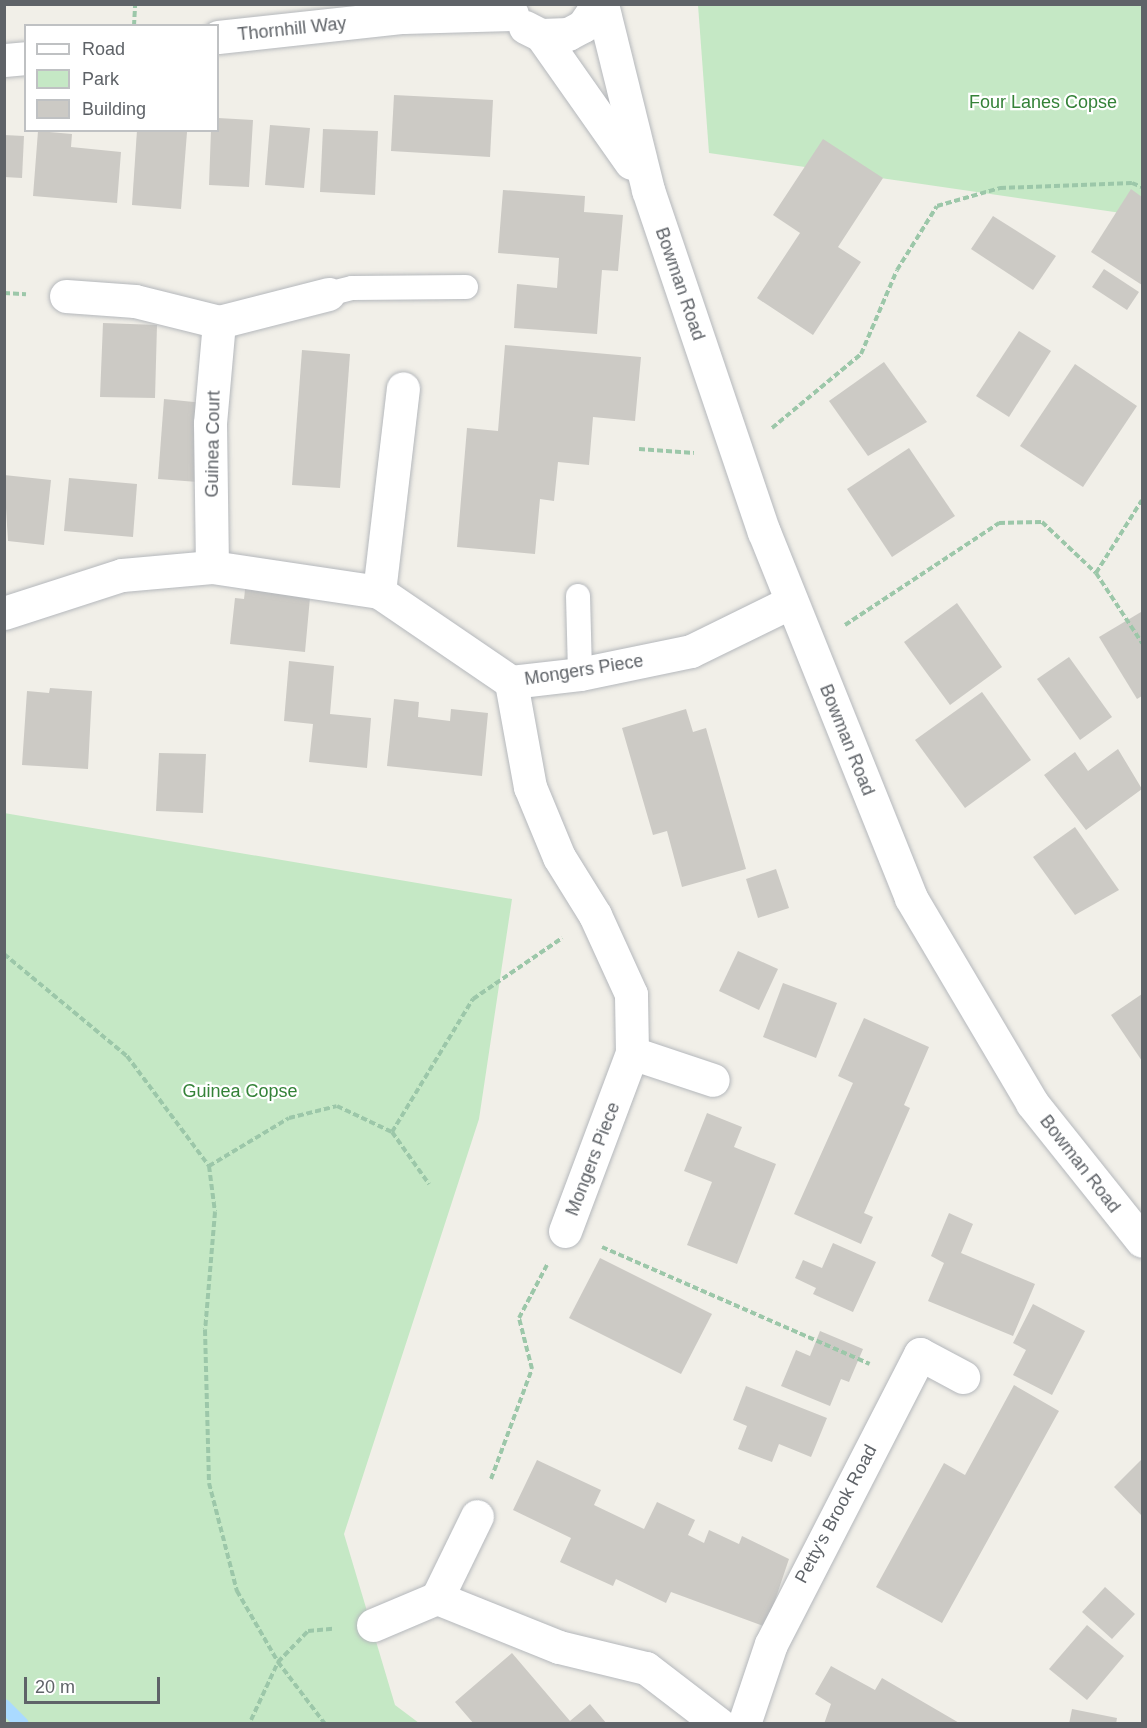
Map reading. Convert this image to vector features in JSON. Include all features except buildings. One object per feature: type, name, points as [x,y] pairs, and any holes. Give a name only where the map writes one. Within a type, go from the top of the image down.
[{"type":"street","name":"Thornhill Way","points":[[403,17],[440,4]]},
{"type":"street","points":[[541,35],[568,34],[583,26],[598,4]]},
{"type":"street","name":"Bowman Road","points":[[602,4],[648,190],[738,456],[791,602],[911,898],[1032,1103],[1138,1225]]},
{"type":"street","name":"Thornhill Way","points":[[219,37],[403,17],[510,9],[541,35]]},
{"type":"street","name":"Bowman Road","points":[[541,35],[648,190]]},
{"type":"street","points":[[4,60],[24,58]]},
{"type":"street","points":[[66,296],[135,301],[219,322],[328,294]]},
{"type":"street","name":"Guinea Court","points":[[212,567],[210,423],[219,322]]},
{"type":"street","points":[[379,592],[403,388]]},
{"type":"street","points":[[6,608],[122,575],[212,567],[379,592],[511,682]]},
{"type":"street","name":"Mongers Piece","points":[[565,1231],[632,1053],[631,994],[595,915],[559,857],[530,787],[511,682],[580,674],[691,651],[791,602]]},
{"type":"street","points":[[632,1053],[713,1080]]},
{"type":"street","name":"Petty's Brook Road","points":[[744,1724],[771,1644],[920,1354],[963,1377]]},
{"type":"street","points":[[373,1625],[437,1598],[477,1516]]},
{"type":"street","points":[[437,1598],[559,1647],[646,1668],[719,1724]]},
{"type":"lane","points":[[328,294],[352,288],[466,287]]},
{"type":"lane","points":[[578,596],[580,674]]},
{"type":"path","points":[[134,24],[135,4]]},
{"type":"path","points":[[639,449],[738,456],[861,354],[897,270],[937,206],[1000,188],[1132,183],[1143,187]]},
{"type":"path","points":[[1096,573],[1143,500]]},
{"type":"path","points":[[810,648],[999,523],[1042,522],[1096,573],[1143,643]]},
{"type":"path","points":[[392,1132],[473,999],[595,915]]},
{"type":"path","points":[[4,954],[127,1056],[209,1166],[215,1212],[205,1330],[209,1483],[237,1591],[278,1662],[325,1724]]},
{"type":"path","points":[[209,1166],[289,1118],[337,1106],[392,1132],[429,1184]]},
{"type":"path","points":[[477,1516],[532,1369],[519,1318],[565,1231],[908,1380]]},
{"type":"path","points":[[251,1720],[278,1662],[308,1631],[373,1625]]},
{"type":"green space","name":"Four Lanes Copse","points":[[698,5],[1142,5],[1142,216],[709,153]]},
{"type":"green space","name":"Guinea Copse","points":[[4,813],[512,899],[479,1119],[344,1534],[395,1705],[419,1723],[5,1723]]},
{"type":"waterway","points":[[4,1706],[22,1724]]}]
